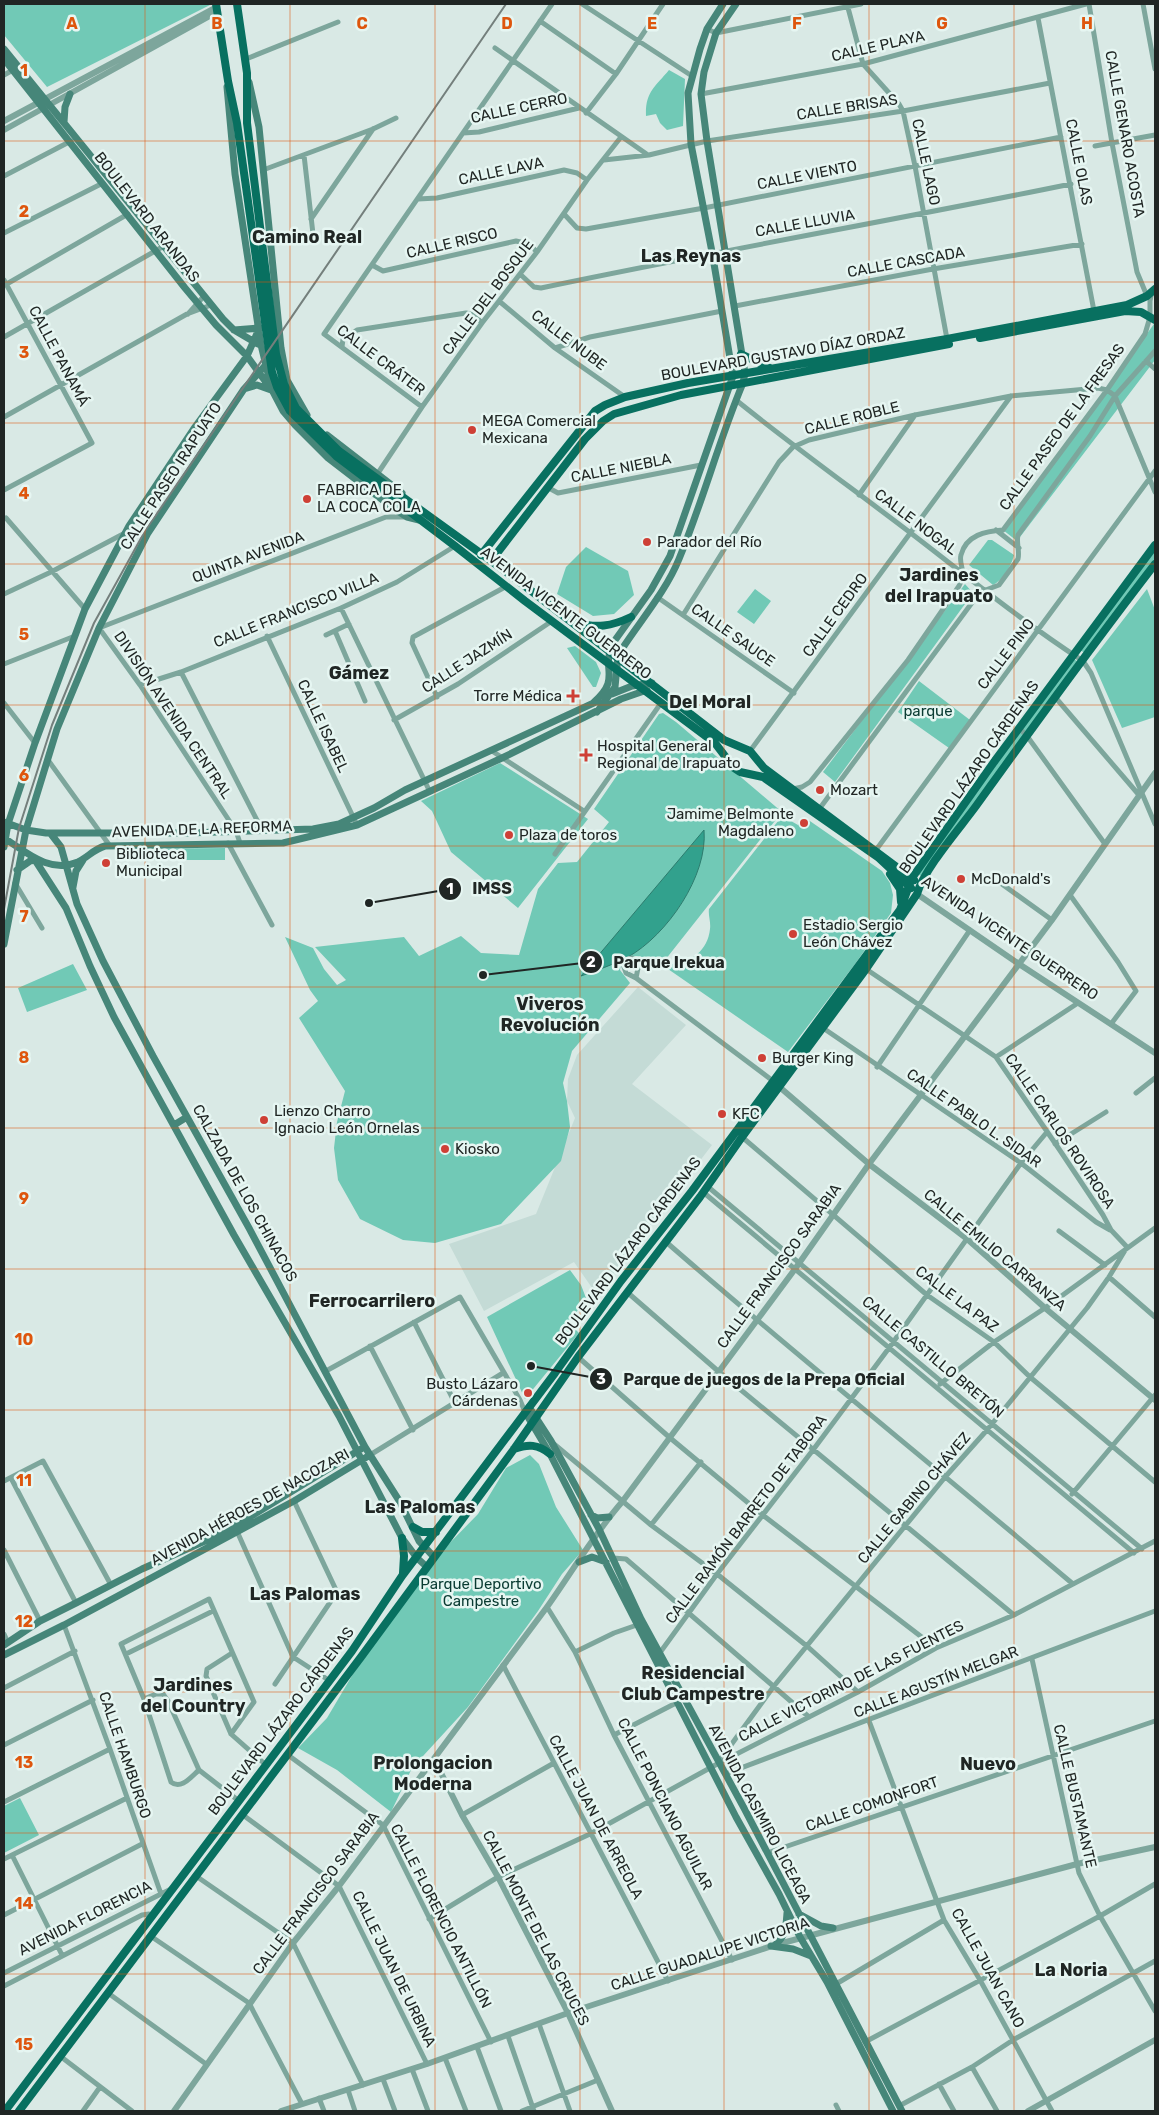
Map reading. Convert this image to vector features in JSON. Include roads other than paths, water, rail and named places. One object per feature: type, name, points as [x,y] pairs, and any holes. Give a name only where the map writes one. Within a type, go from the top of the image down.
[{"type":"main road","name":"AVENIDA VICENTE GUERRERO","points":[[237,4],[246,59],[247,123],[279,370],[296,408],[337,453],[491,561],[618,656],[724,740],[750,751],[764,768],[820,808],[910,882],[917,894]]},
{"type":"main road","points":[[610,650],[651,590],[670,556],[733,376],[691,144],[688,93],[707,29],[723,4]]},
{"type":"main road","points":[[618,656],[658,597],[679,560],[745,373],[701,94],[704,72],[716,33],[736,4]]},
{"type":"main road","name":"AVENIDA VICENTE GUERRERO","points":[[217,8],[228,81],[237,123],[272,372],[290,411],[337,453],[419,520],[715,743],[734,768],[763,777],[877,854]]},
{"type":"main road","name":"BOULEVARD ARANDAS","points":[[4,49],[41,101]]},
{"type":"main road","name":"BOULEVARD ARANDAS","points":[[4,59],[41,101],[64,122],[73,140],[103,183],[196,302],[247,356],[272,390]]},
{"type":"main road","points":[[247,73],[259,127],[281,348],[287,377],[293,393],[312,422],[339,445],[378,473],[430,517]]},
{"type":"main road","points":[[228,81],[227,98],[235,174],[259,329],[258,344],[272,390],[283,411],[328,458],[407,517],[419,520]]},
{"type":"main road","points":[[64,122],[65,107],[70,94]]},
{"type":"main road","name":"BOULEVARD ARANDAS","points":[[47,107],[211,305],[234,330],[258,344],[281,348]]},
{"type":"main road","name":"BOULEVARD GUSTAVO DÍAZ ORDAZ","points":[[481,555],[596,411],[625,397],[770,368],[947,339],[1127,305],[1152,292]]},
{"type":"main road","name":"BOULEVARD GUSTAVO DÍAZ ORDAZ","points":[[491,561],[585,439],[603,420],[614,414],[681,395],[743,382],[1125,311],[1141,312],[1153,318]]},
{"type":"main road","points":[[234,330],[278,326]]},
{"type":"main road","name":"CALLE PASEO IRAPUATO","points":[[4,847],[5,822],[85,609],[125,532],[195,426],[258,344]]},
{"type":"main road","name":"CALLE PASEO IRAPUATO","points":[[4,944],[26,830],[58,729],[99,628],[148,533],[244,389],[258,371],[281,348]]},
{"type":"main road","points":[[741,354],[770,368]]},
{"type":"main road","points":[[269,382],[278,376],[287,377]]},
{"type":"main road","points":[[244,389],[257,385],[272,390]]},
{"type":"main road","name":"BOULEVARD LÁZARO CÁRDENAS","points":[[5,2111],[330,1681],[402,1576],[621,1281],[776,1083],[900,910],[910,882],[1019,728],[1155,544]]},
{"type":"main road","name":"BOULEVARD LÁZARO CÁRDENAS","points":[[19,2111],[288,1755],[514,1449],[533,1419],[578,1357],[705,1189],[742,1137],[776,1083],[822,1028],[866,968],[917,894],[920,884],[1055,697],[1155,564]]},
{"type":"main road","points":[[568,620],[590,626],[602,626],[616,625],[631,617]]},
{"type":"main road","name":"AVENIDA DE LA REFORMA","points":[[594,702],[609,685],[608,662],[610,650]]},
{"type":"main road","name":"AVENIDA DE LA REFORMA","points":[[597,712],[615,687],[618,656]]},
{"type":"main road","name":"AVENIDA DE LA REFORMA","points":[[5,822],[26,830],[51,834],[187,833],[313,829],[339,824],[405,790],[611,694],[638,685],[652,683]]},
{"type":"main road","name":"AVENIDA DE LA REFORMA","points":[[67,866],[83,859],[98,848],[110,846],[283,842],[356,825],[502,758],[630,694],[647,690]]},
{"type":"main road","points":[[725,758],[737,744]]},
{"type":"main road","points":[[746,773],[758,762]]},
{"type":"main road","points":[[405,790],[407,802]]},
{"type":"main road","points":[[281,830],[283,842]]},
{"type":"main road","points":[[187,833],[187,844]]},
{"type":"main road","name":"CALZADA DE LOS CHINACOS","points":[[51,834],[62,847],[72,890],[94,942],[326,1371],[365,1447],[400,1502],[424,1548],[434,1557]]},
{"type":"main road","points":[[5,838],[35,860],[51,865],[67,866]]},
{"type":"main road","points":[[877,854],[900,889],[900,910]]},
{"type":"main road","points":[[72,890],[76,871],[83,859]]},
{"type":"main road","points":[[17,870],[35,860]]},
{"type":"main road","name":"CALZADA DE LOS CHINACOS","points":[[35,860],[66,908],[114,1017],[357,1451],[402,1538],[417,1558],[427,1567]]},
{"type":"main road","name":"AVENIDA VICENTE GUERRERO","points":[[910,882],[920,884]]},
{"type":"main road","points":[[82,948],[94,942]]},
{"type":"main road","points":[[174,1125],[187,1117]]},
{"type":"main road","name":"AVENIDA CASIMIRO LICEAGA","points":[[527,1409],[593,1539],[610,1560],[901,2108]]},
{"type":"main road","name":"AVENIDA CASIMIRO LICEAGA","points":[[533,1419],[551,1441],[599,1529],[637,1626],[800,1938],[827,1982],[893,2111]]},
{"type":"main road","points":[[514,1449],[535,1445],[550,1454]]},
{"type":"main road","name":"AVENIDA HÉROES DE NACOZARI","points":[[4,1655],[236,1529],[365,1447]]},
{"type":"main road","name":"AVENIDA HÉROES DE NACOZARI","points":[[6,1644],[40,1622],[111,1585],[294,1501],[370,1455]]},
{"type":"main road","points":[[591,1515],[597,1518],[609,1517]]},
{"type":"main road","points":[[413,1528],[422,1532],[436,1532]]},
{"type":"main road","points":[[402,1538],[404,1556],[402,1576]]},
{"type":"main road","points":[[579,1562],[592,1557],[610,1560]]},
{"type":"main road","points":[[796,1910],[801,1916],[812,1923],[833,1928]]},
{"type":"main road","points":[[773,1946],[782,1939],[786,1932],[787,1913]]},
{"type":"main road","points":[[773,1946],[793,1948],[811,1956]]},
{"type":"street","points":[[372,265],[552,4]]},
{"type":"street","points":[[582,4],[692,76]]},
{"type":"street","points":[[707,29],[716,33],[848,5],[861,4]]},
{"type":"street","name":"CALLE PLAYA","points":[[701,94],[863,64],[1088,4]]},
{"type":"street","name":"CALLE GENARO ACOSTA","points":[[1088,4],[1137,272],[1152,292]]},
{"type":"street","points":[[1143,4],[1155,69]]},
{"type":"street","points":[[586,113],[616,74],[660,5]]},
{"type":"street","name":"CALLE LAGO","points":[[848,5],[863,64],[899,104],[902,111],[915,166],[947,339]]},
{"type":"street","points":[[4,130],[70,94],[217,8]]},
{"type":"street","points":[[4,121],[217,8]]},
{"type":"street","name":"CALLE OLAS","points":[[1038,18],[1094,311]]},
{"type":"street","points":[[540,21],[616,74]]},
{"type":"street","points":[[246,59],[338,22]]},
{"type":"street","points":[[496,48],[648,155]]},
{"type":"street","points":[[4,75],[13,70]]},
{"type":"street","name":"CALLE BRISAS","points":[[604,160],[648,155],[707,141],[902,111],[1050,83]]},
{"type":"street","name":"CALLE CERRO","points":[[463,133],[479,132],[579,108]]},
{"type":"street","points":[[263,170],[373,129],[396,118]]},
{"type":"street","points":[[311,219],[373,129]]},
{"type":"street","points":[[1095,146],[1155,135]]},
{"type":"street","name":"CALLE DEL BOSQUE","points":[[378,473],[482,323],[537,252],[587,180],[621,137]]},
{"type":"street","name":"CALLE VIENTO","points":[[564,214],[577,228],[586,229],[704,208],[1061,137]]},
{"type":"street","points":[[4,176],[73,140]]},
{"type":"street","points":[[304,155],[313,234]]},
{"type":"street","name":"CALLE LAVA","points":[[418,200],[437,198],[564,170],[577,173],[587,180]]},
{"type":"street","points":[[4,233],[103,183]]},
{"type":"street","name":"CALLE LLUVIA","points":[[520,274],[534,287],[540,288],[712,252],[924,214],[1071,184]]},
{"type":"street","points":[[4,283],[128,214]]},
{"type":"street","name":"CALLE RISCO","points":[[372,265],[383,271],[516,241],[529,244],[537,252]]},
{"type":"street","name":"CALLE CASCADA","points":[[735,306],[933,269],[1082,244]]},
{"type":"street","points":[[4,337],[27,322],[164,246]]},
{"type":"street","name":"CALLE CRÁTER","points":[[372,265],[324,334],[422,407]]},
{"type":"street","name":"CALLE PANAMÁ","points":[[4,283],[92,443],[4,490]]},
{"type":"street","name":"CALLE PASEO DE LA FRESAS","points":[[793,788],[802,787],[810,782],[908,660],[959,586],[963,574],[961,555],[965,547],[977,534],[1003,530],[1106,390],[1153,318],[1150,301],[1152,292]]},
{"type":"street","points":[[187,314],[196,302],[204,296]]},
{"type":"street","name":"CALLE NUBE","points":[[499,301],[555,348],[625,397]]},
{"type":"street","points":[[4,417],[187,314],[203,310],[211,305]]},
{"type":"street","points":[[555,348],[590,337],[722,311]]},
{"type":"street","points":[[342,347],[343,339],[358,330],[466,313],[474,315],[482,323]]},
{"type":"street","name":"CALLE PASEO DE LA FRESAS","points":[[820,808],[974,600],[984,591],[999,585],[1018,559],[1018,535],[1090,436],[1115,396],[1155,351]]},
{"type":"street","points":[[1146,361],[1155,369]]},
{"type":"street","name":"CALLE ROBLE","points":[[683,615],[772,471],[793,446],[829,435],[915,414],[1011,396],[1098,388],[1106,390]]},
{"type":"street","points":[[1106,390],[1115,396],[1155,492]]},
{"type":"street","name":"CALLE CEDRO","points":[[750,751],[1011,396]]},
{"type":"street","name":"CALLE NOGAL","points":[[736,400],[793,446],[910,532],[984,591],[1083,661]]},
{"type":"street","points":[[859,495],[915,414]]},
{"type":"street","name":"CALLE NIEBLA","points":[[547,487],[558,494],[701,465]]},
{"type":"street","name":"CALLE PINO","points":[[877,854],[1155,471]]},
{"type":"street","name":"QUINTA AVENIDA","points":[[99,628],[386,517],[407,517]]},
{"type":"street","points":[[6,518],[85,609]]},
{"type":"street","points":[[996,530],[1019,549]]},
{"type":"street","points":[[4,594],[51,572],[125,532]]},
{"type":"street","name":"CALLE FRANCISCO VILLA","points":[[140,685],[181,672],[266,636],[341,608],[397,582],[455,546]]},
{"type":"street","points":[[437,696],[412,640],[417,634],[447,620],[507,586]]},
{"type":"street","name":"CALLE SAUCE","points":[[658,597],[794,693]]},
{"type":"street","points":[[341,608],[430,792]]},
{"type":"street","name":"CALLE JAZMÍN","points":[[394,720],[437,696],[552,621]]},
{"type":"street","points":[[326,635],[349,624]]},
{"type":"street","name":"DIVISIÓN AVENIDA CENTRAL","points":[[99,628],[140,685],[236,831],[240,843]]},
{"type":"street","points":[[335,631],[365,701]]},
{"type":"street","points":[[4,664],[75,636]]},
{"type":"street","name":"CALLE ISABEL","points":[[266,636],[356,825]]},
{"type":"street","points":[[1083,661],[1091,673],[1140,793],[1155,824]]},
{"type":"street","points":[[181,672],[262,830]]},
{"type":"street","points":[[1055,697],[1140,793]]},
{"type":"street","points":[[4,703],[35,743]]},
{"type":"street","points":[[555,854],[661,703]]},
{"type":"street","points":[[1019,728],[1027,736],[1105,844]]},
{"type":"street","points":[[492,751],[584,811]]},
{"type":"street","points":[[48,760],[110,846]]},
{"type":"street","name":"CALLE FRANCISCO SARABIA","points":[[174,2111],[293,1942],[339,1886],[547,1607],[579,1562],[599,1529],[622,1502],[795,1269],[869,1164],[1052,920],[1155,773]]},
{"type":"street","points":[[228,843],[272,925]]},
{"type":"street","points":[[999,882],[1052,920]]},
{"type":"street","points":[[15,883],[42,928]]},
{"type":"street","name":"AVENIDA VICENTE GUERRERO","points":[[917,894],[1018,964],[1154,1050]]},
{"type":"street","points":[[1070,895],[1118,962],[1136,991],[1111,1024]]},
{"type":"street","points":[[878,1066],[970,930]]},
{"type":"street","name":"CALLE CARLOS ROVIROSA","points":[[866,968],[964,1037],[996,1057],[1056,1144],[1111,1230],[1126,1247]]},
{"type":"street","points":[[636,978],[776,1083]]},
{"type":"street","points":[[996,1057],[1078,1003]]},
{"type":"street","name":"CALLE PABLO L. SIDAR","points":[[822,1028],[1020,1163],[1096,1222],[1111,1230]]},
{"type":"street","points":[[1136,1093],[1155,1078]]},
{"type":"street","name":"CALLE EMILIO CARRANZA","points":[[776,1083],[869,1164],[966,1238],[1044,1308],[1154,1398]]},
{"type":"street","points":[[1056,1144],[1106,1112]]},
{"type":"street","name":"CALLE RAMÓN BARRETO DE TABORA","points":[[659,1654],[717,1574],[764,1516],[889,1348],[1020,1163],[1047,1132]]},
{"type":"street","name":"CALLE LA PAZ","points":[[742,1137],[927,1295],[994,1342],[1030,1377],[1155,1482]]},
{"type":"street","name":"CALLE CASTILLO BRETÓN","points":[[705,1189],[800,1262],[1142,1548]]},
{"type":"street","name":"CALLE CASTILLO BRETÓN","points":[[705,1189],[795,1269],[1134,1553]]},
{"type":"street","points":[[936,1387],[994,1342],[1155,1228]]},
{"type":"street","points":[[1058,1231],[1104,1265]]},
{"type":"street","points":[[665,1241],[756,1321],[946,1476],[1073,1584]]},
{"type":"street","name":"CALLE GABINO CHÁVEZ","points":[[718,1763],[774,1686],[1087,1308],[1109,1277],[1126,1247]]},
{"type":"street","points":[[1109,1277],[1155,1317]]},
{"type":"street","points":[[627,1292],[718,1371],[1014,1615]]},
{"type":"street","name":"AVENIDA CASIMIRO LICEAGA","points":[[414,1322],[460,1297],[503,1373],[527,1409]]},
{"type":"street","points":[[326,1371],[414,1322],[455,1403]]},
{"type":"street","points":[[370,1346],[413,1430]]},
{"type":"street","points":[[578,1357],[669,1437],[764,1516],[936,1648]]},
{"type":"street","name":"AVENIDA HÉROES DE NACOZARI","points":[[370,1455],[503,1373]]},
{"type":"street","points":[[1069,1498],[1154,1398]]},
{"type":"street","points":[[551,1441],[651,1526],[717,1574],[808,1647],[858,1692]]},
{"type":"street","points":[[4,1481],[43,1461],[111,1585]]},
{"type":"street","points":[[651,1526],[701,1462]]},
{"type":"street","points":[[11,1478],[76,1603]]},
{"type":"street","points":[[275,1684],[337,1592],[294,1501]]},
{"type":"street","points":[[236,1529],[293,1657],[330,1681]]},
{"type":"street","name":"CALLE VICTORINO DE LAS FUENTES","points":[[429,1919],[498,1877],[590,1834],[718,1763],[858,1692],[936,1648],[1014,1615],[1155,1542]]},
{"type":"street","points":[[4,1550],[40,1622]]},
{"type":"street","points":[[610,1560],[626,1559],[809,1717]]},
{"type":"street","points":[[199,1770],[180,1785],[175,1785],[171,1782],[144,1699],[121,1644],[209,1599],[254,1702],[231,1734]]},
{"type":"street","name":"CALLE PONCIANO AGUILAR","points":[[547,1607],[575,1652],[614,1735],[732,1960]]},
{"type":"street","points":[[126,1654],[213,1611]]},
{"type":"street","name":"CALLE AGUSTÍN MELGAR","points":[[725,1774],[870,1721],[1155,1611]]},
{"type":"street","name":"CALLE HAMBURGO","points":[[64,1624],[93,1700],[160,1894]]},
{"type":"street","points":[[575,1652],[614,1633],[637,1626]]},
{"type":"street","points":[[4,1634],[6,1644]]},
{"type":"street","points":[[4,1688],[75,1651]]},
{"type":"street","points":[[232,1653],[206,1669],[206,1672],[231,1734],[266,1765]]},
{"type":"street","name":"CALLE BUSTAMANTE","points":[[1032,1659],[1076,1864],[1100,1916],[1132,1975],[1155,2011]]},
{"type":"street","name":"CALLE JUAN DE ARREOLA","points":[[503,1665],[668,1981]]},
{"type":"street","points":[[144,1699],[156,1694],[163,1694],[168,1701],[199,1770],[239,1801]]},
{"type":"street","points":[[4,1745],[93,1700]]},
{"type":"street","points":[[614,1735],[678,1702]]},
{"type":"street","name":"CALLE JUAN CANO","points":[[870,1721],[944,1920],[980,1980],[1052,2111]]},
{"type":"street","name":"CALLE COMONFORT","points":[[767,1853],[1155,1722]]},
{"type":"street","points":[[4,1802],[110,1750]]},
{"type":"street","name":"CALLE FLORENCIO ANTILLÓN","points":[[288,1755],[383,1825],[491,2042]]},
{"type":"street","name":"CALLE MONTE DE LAS CRUCES","points":[[434,1759],[462,1815],[498,1877],[568,2013],[612,2111]]},
{"type":"street","points":[[462,1815],[554,1763]]},
{"type":"street","points":[[4,1859],[127,1798]]},
{"type":"street","name":"CALLE JUAN DE URBINA","points":[[243,1815],[339,1886],[427,2064]]},
{"type":"street","points":[[4,1915],[142,1844]]},
{"type":"street","name":"CALLE GUADALUPE VICTORIA","points":[[280,2111],[383,2079],[508,2036],[568,2013],[809,1935],[1076,1864],[1155,1847]]},
{"type":"street","points":[[12,1855],[62,1955]]},
{"type":"street","points":[[196,1876],[293,1942],[363,2085]]},
{"type":"street","points":[[865,2042],[1100,1916],[1155,1884]]},
{"type":"street","name":"AVENIDA FLORENCIA","points":[[4,1973],[176,1886]]},
{"type":"street","name":"AVENIDA FLORENCIA","points":[[4,1986],[142,1915],[148,1914],[153,1917]]},
{"type":"street","points":[[836,1984],[944,1920]]},
{"type":"street","points":[[152,1937],[249,2003],[302,2104]]},
{"type":"street","points":[[901,2108],[1013,2040],[1155,1962]]},
{"type":"street","points":[[108,1993],[206,2064]]},
{"type":"street","points":[[539,2024],[570,2111]]},
{"type":"street","points":[[508,2036],[533,2109]]},
{"type":"street","points":[[1028,2111],[1155,2040]]},
{"type":"street","points":[[477,2047],[501,2111]]},
{"type":"street","points":[[60,2056],[132,2111]]},
{"type":"street","points":[[444,2058],[466,2111]]},
{"type":"street","points":[[972,2066],[997,2111]]},
{"type":"street","points":[[412,2069],[428,2111]]},
{"type":"street","points":[[383,2079],[395,2111]]},
{"type":"street","points":[[522,2111],[533,2109],[598,2080]]},
{"type":"street","points":[[939,2084],[954,2111]]},
{"type":"street","points":[[83,2111],[100,2087]]},
{"type":"street","points":[[348,2090],[355,2111]]},
{"type":"street","points":[[319,2098],[324,2111]]},
{"type":"street","points":[[836,2106],[839,2111]]},
{"type":"railway","points":[[4,909],[19,828],[52,725],[94,623],[145,531],[506,4]]},
{"type":"place","name":"MEGA Comercial Mexicana","points":[[472,430]]},
{"type":"place","name":"FABRICA DE LA COCA COLA","points":[[307,499]]},
{"type":"place","name":"Parador del Río","points":[[647,542]]},
{"type":"place","name":"Torre Médica","points":[[573,696]]},
{"type":"place","name":"Hospital General Regional de Irapuato","points":[[586,755]]},
{"type":"place","name":"Mozart","points":[[820,790]]},
{"type":"place","name":"Jamime Belmonte Magdaleno","points":[[804,823]]},
{"type":"place","name":"Plaza de toros","points":[[509,835]]},
{"type":"place","name":"Biblioteca Municipal","points":[[106,863]]},
{"type":"place","name":"McDonald's","points":[[961,879]]},
{"type":"place","name":"IMSS","points":[[369,903]]},
{"type":"place","name":"Estadio Sergio León Chávez","points":[[793,934]]},
{"type":"place","name":"Parque Irekua","points":[[483,975]]},
{"type":"place","name":"Burger King","points":[[762,1058]]},
{"type":"place","name":"KFC","points":[[722,1114]]},
{"type":"place","name":"Lienzo Charro Ignacio León Ornelas","points":[[264,1120]]},
{"type":"place","name":"Kiosko","points":[[445,1149]]},
{"type":"place","name":"Parque de juegos de la Prepa Oficial","points":[[531,1366]]},
{"type":"place","name":"Busto Lázaro Cárdenas","points":[[528,1393]]},
{"type":"district","name":"Camino Real","points":[[307,237]]},
{"type":"district","name":"Las Reynas","points":[[691,256]]},
{"type":"district","name":"Jardines del Irapuato","points":[[939,585]]},
{"type":"district","name":"Gámez","points":[[359,673]]},
{"type":"district","name":"Del Moral","points":[[710,702]]},
{"type":"district","name":"Viveros Revolución","points":[[550,1014]]},
{"type":"district","name":"Ferrocarrilero","points":[[372,1301]]},
{"type":"district","name":"Las Palomas","points":[[420,1507]]},
{"type":"district","name":"Las Palomas","points":[[305,1594]]},
{"type":"district","name":"Residencial Club Campestre","points":[[693,1684]]},
{"type":"district","name":"Jardines del Country","points":[[193,1695]]},
{"type":"district","name":"Nuevo","points":[[988,1764]]},
{"type":"district","name":"Prolongacion Moderna","points":[[433,1774]]},
{"type":"district","name":"La Noria","points":[[1071,1970]]},
{"type":"park label","name":"parque","points":[[928,711]]},
{"type":"park label","name":"Parque Deportivo Campestre","points":[[481,1592]]}]
